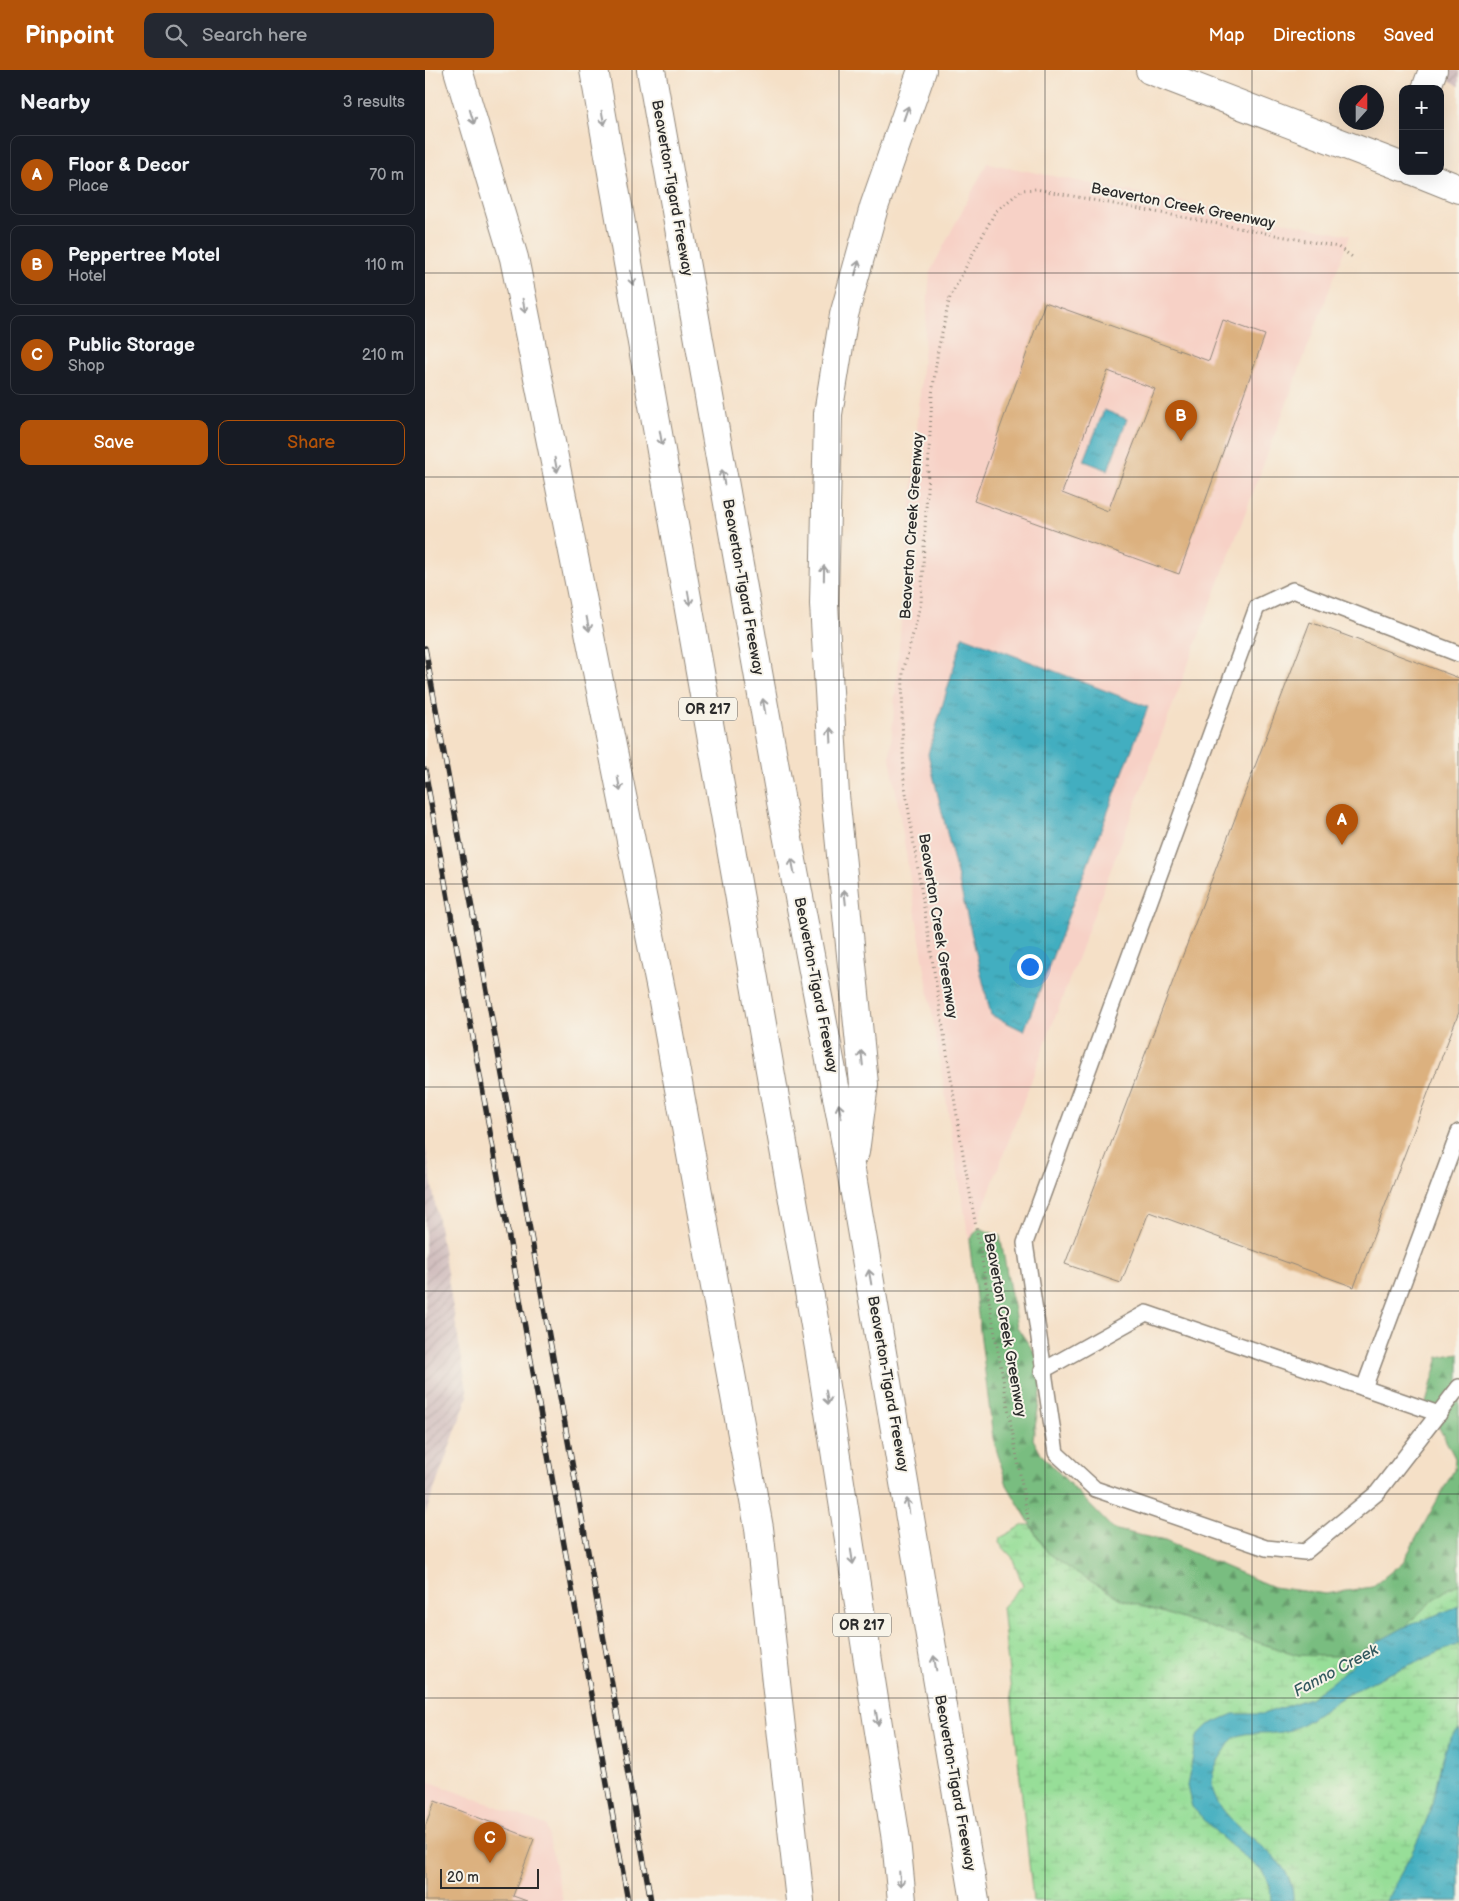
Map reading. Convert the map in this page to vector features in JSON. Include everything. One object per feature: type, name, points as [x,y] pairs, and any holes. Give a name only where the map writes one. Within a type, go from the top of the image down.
[{"type":"main road","points":[[458,70],[514,258],[661,990],[759,1528],[800,1901]]},
{"type":"main road","name":"OR 217","points":[[594,70],[679,541],[819,1348],[896,1840],[902,1901]]},
{"type":"main road","name":"Beaverton-Tigard Freeway","points":[[651,70],[783,813],[852,1176],[975,1901]]},
{"type":"main road","points":[[852,1176],[865,1084],[835,795],[823,604],[828,414],[844,315],[874,207],[922,70]]},
{"type":"main road","points":[[1150,70],[1399,161]]},
{"type":"main road","points":[[1427,85],[1433,70]]},
{"type":"main road","points":[[1429,175],[1459,189]]},
{"type":"lane","points":[[1459,654],[1293,590],[1257,608],[1025,1244],[1042,1371],[1056,1453],[1095,1489],[1266,1548],[1305,1552],[1377,1493],[1459,1387]]},
{"type":"lane","points":[[1364,1388],[1459,1132]]},
{"type":"lane","points":[[1042,1371],[1146,1313],[1439,1414]]},
{"type":"path","name":"Beaverton Creek Greenway","points":[[1028,1519],[963,1154],[904,773],[903,672],[921,603],[932,396],[938,350],[950,298],[995,212],[1022,190],[1036,189],[1338,247],[1354,258]]},
{"type":"shaded area","points":[[1434,70],[1459,70],[1459,86]]},
{"type":"shaded area","points":[[987,163],[1350,235],[973,1235],[969,1240],[890,756],[930,272]]},
{"type":"shaded area","points":[[425,1144],[468,1396],[425,1515]]},
{"type":"shaded area","points":[[425,1780],[546,1825],[563,1901],[425,1901]]},
{"type":"green space","points":[[979,1228],[1000,1236],[1017,1327],[1045,1368],[1033,1439],[1041,1454],[1113,1529],[1165,1541],[1273,1587],[1326,1594],[1372,1587],[1403,1562],[1454,1470],[1455,1458],[1426,1403],[1439,1357],[1459,1353],[1459,1584],[1436,1598],[1385,1645],[1375,1651],[1349,1656],[1298,1655],[1122,1600],[1069,1568],[1047,1552],[1007,1485],[993,1438],[969,1240]]},
{"type":"green space","points":[[1024,1525],[1030,1525],[1047,1552],[1069,1568],[1122,1600],[1298,1655],[1349,1656],[1375,1651],[1396,1636],[1436,1597],[1459,1584],[1459,1901],[1033,1901],[1002,1607],[1023,1585],[1012,1557],[999,1543],[1000,1538]]},
{"type":"water","points":[[1104,410],[1127,419],[1108,470],[1084,461]]},
{"type":"water","points":[[963,636],[1148,707],[1024,1031],[991,1015],[928,754]]},
{"type":"water","points":[[1459,1606],[1459,1644],[1355,1690],[1290,1730],[1277,1733],[1239,1735],[1233,1739],[1223,1753],[1213,1773],[1212,1783],[1217,1800],[1229,1817],[1282,1867],[1292,1888],[1293,1901],[1271,1901],[1270,1885],[1262,1871],[1221,1837],[1192,1807],[1187,1786],[1197,1736],[1208,1725],[1233,1714],[1263,1714],[1310,1698],[1332,1682],[1379,1641],[1405,1627]]},
{"type":"water","points":[[1459,1729],[1459,1901],[1386,1901],[1422,1831],[1431,1807],[1444,1754],[1448,1743]]},
{"type":"building","points":[[1045,302],[1209,361],[1223,320],[1265,335],[1179,574],[974,501]],"holes":[[[1108,371],[1155,389],[1108,511],[1062,493]]]},
{"type":"building","points":[[1310,622],[1459,678],[1459,1012],[1354,1287],[1149,1212],[1121,1283],[1065,1264]]},
{"type":"building","points":[[435,1801],[534,1839],[513,1896],[527,1901],[425,1901],[425,1827]]},
{"type":"railway","points":[[425,648],[651,1901]]},
{"type":"railway","points":[[425,770],[628,1901]]},
{"type":"place","name":"Peppertree Motel","points":[[1181,441]]},
{"type":"place","name":"Floor & Decor","points":[[1342,845]]},
{"type":"place","name":"Public Storage","points":[[490,1863]]},
{"type":"water label","name":"Fanno Creek","points":[[1336,1671]]}]
